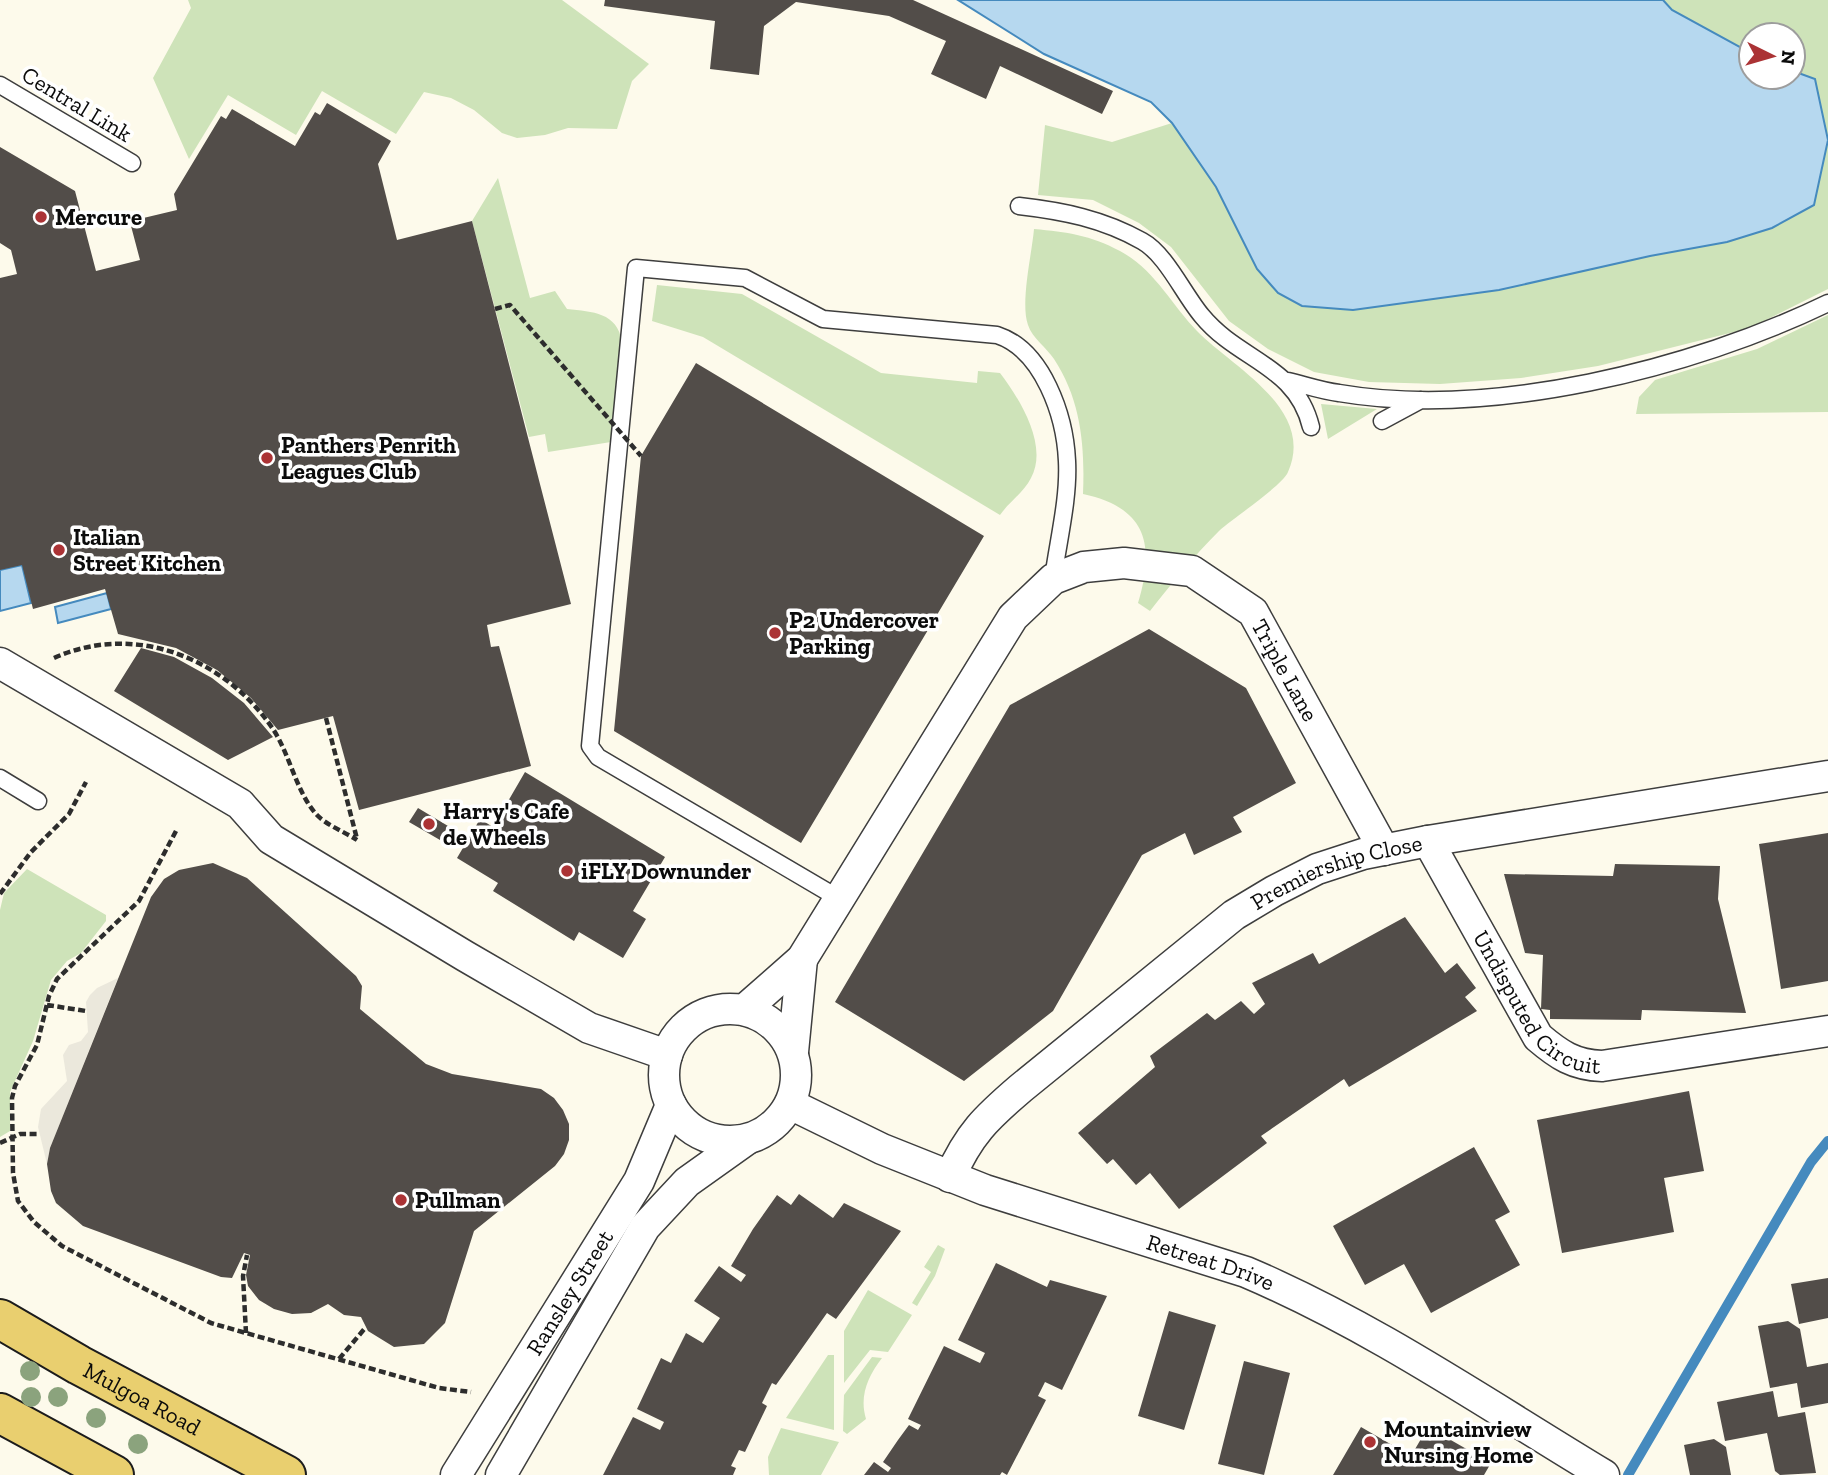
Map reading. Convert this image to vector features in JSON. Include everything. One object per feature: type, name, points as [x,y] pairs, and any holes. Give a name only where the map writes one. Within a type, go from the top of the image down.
[{"type":"main road","name":"Mulgoa Road","points":[[0,1319],[79,1365],[286,1475]]},
{"type":"main road","points":[[0,1413],[114,1475]]},
{"type":"street","name":"Triple Lane","points":[[1052,579],[1084,567],[1124,563],[1192,571],[1253,612],[1384,850]]},
{"type":"street","points":[[744,1010],[802,959],[990,650],[1013,617],[1052,579]]},
{"type":"street","points":[[0,663],[240,804],[271,839],[465,956],[589,1028],[667,1055]]},
{"type":"street","name":"Premiership Close","points":[[950,1177],[966,1142],[991,1113],[1234,915],[1317,869],[1428,841],[1828,776]]},
{"type":"street","name":"Undisputed Circuit","points":[[1428,841],[1538,1037],[1559,1055],[1581,1065],[1601,1066],[1828,1031]]},
{"type":"street","points":[[793,1052],[779,1030],[768,1021],[744,1010],[728,1009],[698,1018],[674,1040],[667,1055],[665,1080],[671,1105],[684,1123],[702,1136],[724,1142],[746,1140],[764,1133],[779,1120],[790,1104],[796,1070],[793,1052],[802,959]]},
{"type":"street","name":"Retreat Drive","points":[[790,1104],[882,1149],[950,1177],[1013,1200],[1246,1272],[1284,1288],[1374,1334],[1603,1475]]},
{"type":"street","name":"Ransley Street","points":[[456,1475],[639,1181],[671,1105]]},
{"type":"street","name":"Ransley Street","points":[[500,1475],[645,1227],[687,1182],[746,1140]]},
{"type":"lane","name":"Central Link","points":[[0,85],[132,163]]},
{"type":"lane","points":[[1019,206],[1062,210],[1100,221],[1145,242],[1177,279],[1202,317],[1241,351],[1288,381],[1339,394],[1421,400],[1504,395],[1624,374],[1694,357],[1769,331],[1828,303]]},
{"type":"lane","points":[[838,898],[598,757],[590,746],[636,268],[745,278],[823,319],[997,335],[1014,341],[1032,360],[1049,388],[1067,460],[1052,579]]},
{"type":"lane","points":[[1288,381],[1306,408],[1311,428]]},
{"type":"lane","points":[[1382,421],[1421,400]]},
{"type":"lane","points":[[0,778],[38,801]]},
{"type":"path","points":[[495,309],[510,305],[641,456]]},
{"type":"path","points":[[40,659],[53,658],[94,645],[125,641],[179,654],[211,671],[254,707],[272,728],[317,815],[357,840],[326,718]]},
{"type":"path","points":[[0,893],[31,852],[69,814],[86,782]]},
{"type":"path","points":[[176,831],[139,901],[82,958],[62,972],[47,1004],[37,1045],[15,1086],[12,1098],[13,1173],[18,1201],[34,1222],[62,1246],[211,1323],[439,1388],[476,1393]]},
{"type":"path","points":[[341,844],[345,833]]},
{"type":"path","points":[[47,1004],[86,1011]]},
{"type":"path","points":[[0,1143],[14,1136],[40,1134]]},
{"type":"path","points":[[246,1333],[243,1276],[247,1255]]},
{"type":"path","points":[[339,1359],[366,1327]]},
{"type":"green space","points":[[188,0],[562,0],[649,64],[632,81],[617,129],[568,128],[545,135],[517,138],[502,133],[474,110],[451,98],[424,92],[396,134],[322,91],[296,135],[228,95],[189,159],[153,78],[191,8]]},
{"type":"green space","points":[[1663,0],[1828,0],[1828,140],[1815,79],[1807,76],[1807,21],[1737,21],[1737,45],[1672,10]]},
{"type":"green space","points":[[1172,123],[1216,187],[1650,256],[1727,242],[1828,140],[1828,289],[1750,328],[1598,366],[1521,378],[1440,384],[1369,382],[1314,372],[1268,349],[1229,321],[1171,247],[1139,223],[1093,200],[1038,195],[1045,125],[1112,142]]},
{"type":"green space","points":[[498,178],[530,298],[555,291],[567,309],[602,315],[615,325],[619,332],[622,342],[611,442],[548,452],[545,434],[529,437],[472,221]]},
{"type":"green space","points":[[1034,229],[1088,238],[1132,259],[1153,278],[1197,331],[1266,391],[1281,409],[1291,428],[1294,449],[1284,478],[1219,531],[1150,611],[1138,603],[1146,564],[1141,532],[1121,509],[1105,500],[1083,494],[1082,441],[1076,407],[1054,359],[1028,325],[1025,304]]},
{"type":"green space","points":[[657,285],[742,294],[881,373],[977,383],[978,371],[1000,373],[1023,409],[1034,437],[1036,465],[1031,478],[1000,515],[703,337],[652,321]]},
{"type":"green space","points":[[1828,315],[1828,412],[1636,414],[1639,397],[1655,380],[1757,349]]},
{"type":"green space","points":[[1321,404],[1377,409],[1328,439]]},
{"type":"green space","points":[[27,869],[106,915],[106,921],[81,953],[67,961],[51,980],[33,1041],[10,1092],[10,1131],[0,1137],[0,910],[4,893]]},
{"type":"green space","points":[[938,1245],[945,1249],[935,1276],[917,1306],[912,1303],[931,1272],[924,1267]]},
{"type":"green space","points":[[868,1290],[912,1315],[888,1352],[870,1350],[844,1383],[844,1331]]},
{"type":"green space","points":[[828,1355],[834,1355],[834,1430],[786,1418]]},
{"type":"green space","points":[[872,1357],[882,1358],[864,1394],[866,1419],[847,1434],[843,1431],[844,1395]]},
{"type":"green space","points":[[781,1428],[839,1442],[821,1475],[769,1475],[768,1457]]},
{"type":"shaded area","points":[[118,978],[50,1148],[47,1164],[38,1127],[41,1109],[67,1081],[63,1055],[69,1045],[81,1041],[88,1032],[86,1002],[90,995],[97,988]]},
{"type":"water","points":[[958,0],[1663,0],[1672,10],[1737,45],[1737,91],[1807,91],[1807,76],[1815,79],[1828,140],[1814,205],[1772,228],[1727,242],[1650,256],[1499,290],[1353,310],[1302,306],[1278,293],[1257,269],[1216,187],[1172,123],[1151,102],[1044,54]]},
{"type":"water","points":[[22,565],[31,603],[0,611],[0,570]]},
{"type":"water","points":[[107,593],[111,609],[58,623],[55,607]]},
{"type":"building","points":[[605,0],[913,0],[1113,91],[1102,114],[1000,66],[986,99],[931,74],[946,41],[889,16],[796,2],[764,26],[759,75],[710,69],[715,21],[604,6]]},
{"type":"building","name":"Panthers Penrith Leagues Club","points":[[327,103],[391,141],[378,164],[397,240],[472,221],[571,604],[487,625],[491,647],[499,646],[531,766],[359,810],[333,716],[278,730],[251,698],[217,670],[176,648],[118,634],[105,589],[33,609],[22,565],[0,570],[0,278],[17,274],[11,250],[0,243],[0,147],[75,191],[96,271],[140,260],[131,226],[135,220],[177,210],[174,194],[221,116],[226,119],[232,109],[295,146],[315,112],[320,115]]},
{"type":"building","name":"P2 Undercover Parking","points":[[696,363],[984,536],[801,843],[614,731],[641,456]]},
{"type":"building","points":[[1149,629],[1246,688],[1296,783],[1233,817],[1242,832],[1194,855],[1185,833],[1142,855],[1053,1011],[964,1081],[835,1002],[1010,705]]},
{"type":"building","points":[[141,648],[174,657],[212,678],[244,703],[273,737],[228,760],[114,691]]},
{"type":"building","name":"iFLY Downunder","points":[[525,772],[665,857],[633,911],[646,919],[623,958],[579,932],[574,941],[493,891],[498,883],[457,858],[480,819],[493,827]]},
{"type":"building","name":"Harry's Cafe de Wheels","points":[[418,808],[448,826],[440,840],[409,822]]},
{"type":"building","points":[[1828,833],[1828,981],[1781,989],[1759,844]]},
{"type":"building","points":[[213,863],[247,878],[356,976],[362,986],[360,1009],[426,1064],[452,1074],[541,1089],[554,1098],[563,1110],[569,1124],[569,1140],[564,1154],[555,1166],[474,1231],[445,1323],[424,1344],[394,1347],[368,1331],[361,1317],[344,1315],[328,1304],[311,1313],[292,1314],[274,1309],[259,1300],[248,1286],[246,1275],[250,1255],[244,1253],[232,1278],[221,1277],[83,1226],[56,1203],[51,1191],[47,1164],[50,1148],[151,897],[164,879],[179,870]]},
{"type":"building","points":[[1615,864],[1720,866],[1718,899],[1746,1013],[1642,1010],[1641,1020],[1550,1019],[1550,1010],[1541,1009],[1543,955],[1525,953],[1504,874],[1613,876]]},
{"type":"building","points":[[1405,917],[1445,973],[1457,963],[1476,988],[1465,997],[1477,1011],[1349,1087],[1344,1079],[1261,1136],[1267,1143],[1179,1209],[1150,1173],[1136,1185],[1113,1159],[1107,1164],[1078,1133],[1155,1067],[1150,1056],[1207,1013],[1215,1020],[1241,1001],[1254,1014],[1265,1004],[1252,983],[1313,953],[1319,964]]},
{"type":"building","points":[[1689,1091],[1704,1171],[1664,1178],[1674,1232],[1562,1253],[1537,1120]]},
{"type":"building","points":[[1474,1147],[1510,1212],[1495,1220],[1520,1265],[1431,1313],[1404,1264],[1365,1285],[1333,1226]]},
{"type":"building","points":[[799,1194],[833,1218],[844,1203],[901,1231],[836,1319],[827,1313],[776,1385],[772,1383],[762,1403],[767,1406],[745,1452],[739,1450],[731,1466],[736,1468],[733,1475],[603,1475],[633,1417],[660,1430],[664,1422],[637,1409],[661,1358],[671,1363],[686,1333],[703,1343],[720,1318],[694,1301],[719,1266],[741,1282],[746,1275],[731,1266],[753,1229],[777,1195],[791,1205]]},
{"type":"building","points":[[996,1263],[1047,1287],[1050,1280],[1107,1296],[1062,1390],[1045,1382],[1038,1396],[1046,1400],[1007,1475],[1002,1472],[1000,1475],[864,1475],[874,1462],[888,1472],[891,1468],[883,1462],[898,1440],[909,1425],[918,1430],[921,1425],[908,1419],[944,1346],[980,1363],[985,1353],[958,1340]]},
{"type":"building","points":[[1828,1278],[1828,1318],[1799,1324],[1791,1284]]},
{"type":"building","points":[[1169,1311],[1216,1325],[1184,1430],[1138,1416]]},
{"type":"building","points":[[1788,1321],[1800,1329],[1807,1367],[1828,1363],[1828,1403],[1801,1408],[1797,1383],[1770,1388],[1758,1326]]},
{"type":"building","points":[[1244,1361],[1290,1373],[1264,1475],[1218,1464]]},
{"type":"building","points":[[1773,1391],[1778,1417],[1805,1412],[1816,1473],[1780,1475],[1775,1471],[1767,1433],[1725,1441],[1717,1402]]},
{"type":"building","name":"Mountainview Nursing Home","points":[[1361,1427],[1411,1456],[1428,1427],[1491,1463],[1484,1475],[1333,1475]]},
{"type":"building","points":[[1714,1439],[1726,1447],[1731,1475],[1690,1475],[1684,1445]]},
{"type":"waterway","points":[[1628,1475],[1811,1162],[1828,1141]]},
{"type":"place","name":"Mercure","points":[[41,217]]},
{"type":"place","name":"Panthers Penrith Leagues Club","points":[[267,458]]},
{"type":"place","name":"Italian Street Kitchen","points":[[59,550]]},
{"type":"place","name":"P2 Undercover Parking","points":[[775,633]]},
{"type":"place","name":"Harry's Cafe de Wheels","points":[[429,824]]},
{"type":"place","name":"iFLY Downunder","points":[[567,871]]},
{"type":"place","name":"Pullman","points":[[401,1200]]},
{"type":"place","name":"Mountainview Nursing Home","points":[[1370,1442]]}]
